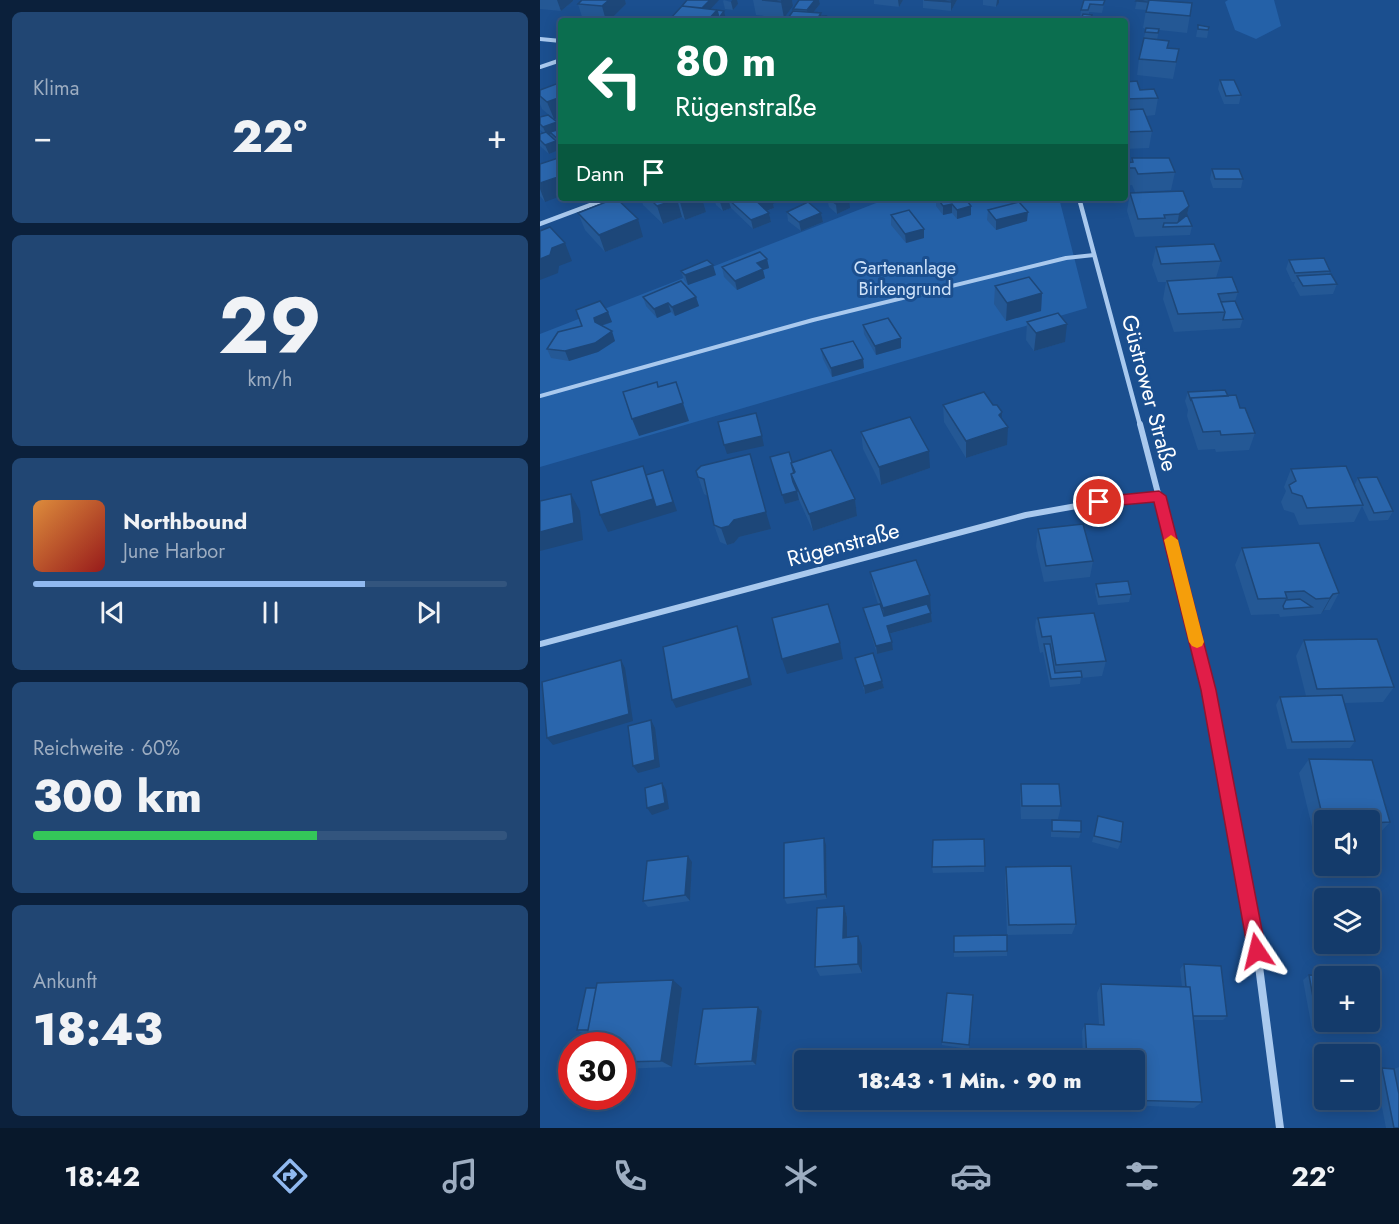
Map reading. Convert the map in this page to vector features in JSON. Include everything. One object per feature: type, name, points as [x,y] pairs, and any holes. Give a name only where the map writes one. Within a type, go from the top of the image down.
[{"type":"street","points":[[540,39],[558,41]]},
{"type":"street","points":[[540,67],[558,61]]},
{"type":"street","points":[[540,224],[601,201]]},
{"type":"street","name":"Güstrower Straße","points":[[1079,201],[1159,496],[1213,713],[1257,951],[1280,1128]]},
{"type":"street","name":"Rügenstraße","points":[[540,644],[1026,515],[1099,502],[1159,496]]},
{"type":"lane","points":[[540,396],[813,320],[1066,258],[1094,255]]},
{"type":"green space","points":[[1228,0],[1274,0],[1281,26],[1256,39],[1235,30],[1225,2]]},
{"type":"green space","name":"Gartenanlage Birkengrund","points":[[881,201],[1060,201],[1087,308],[540,467],[540,334]]},
{"type":"building","points":[[582,0],[609,0],[602,6],[578,4]]},
{"type":"building","points":[[687,0],[710,0],[702,8],[682,6]]},
{"type":"building","points":[[799,0],[815,0],[807,10],[793,9]]},
{"type":"building","points":[[924,0],[952,0],[951,2]]},
{"type":"building","points":[[1084,0],[1105,0],[1103,5],[1090,4],[1088,10],[1081,10]]},
{"type":"building","points":[[1149,0],[1192,3],[1190,16],[1146,12]]},
{"type":"building","points":[[682,6],[717,10],[710,18],[671,18]]},
{"type":"building","points":[[717,10],[724,11],[719,18]]},
{"type":"building","points":[[793,11],[821,13],[818,18],[788,18]]},
{"type":"building","points":[[1083,14],[1092,15],[1091,18],[1082,18]]},
{"type":"building","points":[[1198,25],[1209,27],[1208,30],[1198,29]]},
{"type":"building","points":[[1146,28],[1159,29],[1158,33],[1145,32]]},
{"type":"building","points":[[1144,38],[1169,41],[1167,48],[1179,49],[1176,62],[1139,59]]},
{"type":"building","points":[[1220,80],[1234,80],[1241,95],[1226,96]]},
{"type":"building","points":[[1137,81],[1140,90],[1154,89],[1158,98],[1128,99],[1128,82]]},
{"type":"building","points":[[556,84],[558,98],[547,102],[540,96],[540,90]]},
{"type":"building","points":[[1143,109],[1152,131],[1128,132],[1128,110]]},
{"type":"building","points":[[548,115],[557,122],[543,127],[540,124],[540,117]]},
{"type":"building","points":[[558,130],[558,139],[550,132]]},
{"type":"building","points":[[546,132],[556,141],[545,145],[540,140],[540,134]]},
{"type":"building","points":[[558,158],[558,177],[540,183],[540,164]]},
{"type":"building","points":[[1132,158],[1169,158],[1175,172],[1138,174],[1135,168],[1128,168],[1128,163],[1133,162]]},
{"type":"building","points":[[1212,169],[1239,169],[1243,179],[1215,179]]},
{"type":"building","points":[[1183,191],[1189,206],[1179,214],[1164,215],[1165,218],[1138,219],[1130,193]]},
{"type":"building","points":[[608,201],[619,201],[638,219],[599,235],[578,213]]},
{"type":"building","points":[[652,201],[671,201],[657,206]]},
{"type":"building","points":[[730,201],[756,201],[769,213],[751,220]]},
{"type":"building","points":[[939,201],[967,201],[971,206],[957,210],[952,204],[943,206]]},
{"type":"building","points":[[808,202],[821,213],[799,222],[787,212]]},
{"type":"building","points":[[1019,202],[1028,212],[996,220],[988,210]]},
{"type":"building","points":[[909,210],[924,229],[905,234],[891,215]]},
{"type":"building","points":[[1187,215],[1192,226],[1163,227],[1164,223],[1177,223]]},
{"type":"building","points":[[550,227],[565,243],[552,248],[550,255],[540,259],[540,231]]},
{"type":"building","points":[[1214,244],[1221,261],[1161,264],[1156,247]]},
{"type":"building","points":[[760,252],[767,259],[757,263],[763,269],[735,281],[722,267]]},
{"type":"building","points":[[1324,258],[1330,271],[1295,273],[1289,260]]},
{"type":"building","points":[[707,260],[713,265],[685,275],[681,271]]},
{"type":"building","points":[[1331,274],[1337,284],[1303,286],[1297,276]]},
{"type":"building","points":[[1029,277],[1042,293],[1007,303],[995,286]]},
{"type":"building","points":[[1232,277],[1238,292],[1218,294],[1225,312],[1178,314],[1167,281]]},
{"type":"building","points":[[681,281],[696,297],[672,307],[668,303],[654,309],[643,297]]},
{"type":"building","points":[[600,301],[608,312],[594,318],[595,322],[612,331],[595,343],[565,351],[547,349],[558,332],[582,326],[576,310]]},
{"type":"building","points":[[1235,301],[1243,319],[1223,320],[1225,312],[1221,302]]},
{"type":"building","points":[[1058,313],[1067,324],[1036,333],[1027,322]]},
{"type":"building","points":[[888,318],[901,338],[875,346],[863,325]]},
{"type":"building","points":[[853,341],[863,359],[831,368],[821,349]]},
{"type":"building","points":[[657,382],[658,387],[676,382],[683,403],[632,419],[623,392]]},
{"type":"building","points":[[1225,390],[1228,396],[1191,398],[1191,401],[1188,392]]},
{"type":"building","points":[[984,392],[993,405],[997,405],[1002,412],[999,415],[1008,427],[966,441],[943,405]]},
{"type":"building","points":[[1236,395],[1240,408],[1245,408],[1255,433],[1221,435],[1220,431],[1203,432],[1191,398]]},
{"type":"building","points":[[756,413],[762,436],[724,445],[718,422]]},
{"type":"building","points":[[910,417],[929,451],[879,467],[861,432]]},
{"type":"building","points":[[831,450],[855,499],[809,514],[791,474],[795,472],[791,463]]},
{"type":"building","points":[[789,452],[794,473],[791,474],[797,491],[782,495],[770,457]]},
{"type":"building","points":[[750,454],[766,512],[734,520],[729,526],[721,528],[714,525],[704,479],[698,477],[696,471],[701,466]]},
{"type":"building","points":[[643,466],[653,499],[600,515],[591,481]]},
{"type":"building","points":[[1346,466],[1363,505],[1307,508],[1302,496],[1292,493],[1289,485],[1296,481],[1291,469]]},
{"type":"building","points":[[663,470],[673,502],[656,507],[646,475]]},
{"type":"building","points":[[1377,477],[1393,511],[1374,513],[1358,478]]},
{"type":"building","points":[[571,494],[574,523],[540,532],[540,501]]},
{"type":"building","points":[[1083,524],[1093,561],[1046,566],[1038,529]]},
{"type":"building","points":[[1319,543],[1339,593],[1333,594],[1330,598],[1316,599],[1304,591],[1285,592],[1287,598],[1258,599],[1242,548]]},
{"type":"building","points":[[916,560],[930,595],[883,608],[870,572]]},
{"type":"building","points":[[1128,581],[1131,594],[1099,597],[1096,584]]},
{"type":"building","points":[[1300,599],[1312,607],[1284,609],[1286,600]]},
{"type":"building","points":[[828,604],[840,643],[782,659],[772,618]]},
{"type":"building","points":[[880,604],[884,616],[927,604],[931,613],[887,626],[892,642],[876,646],[863,608]]},
{"type":"building","points":[[1094,613],[1106,661],[1056,665],[1051,636],[1042,637],[1038,618]]},
{"type":"building","points":[[737,626],[749,678],[672,700],[663,647]]},
{"type":"building","points":[[1377,639],[1394,687],[1317,689],[1304,640]]},
{"type":"building","points":[[1044,644],[1050,644],[1055,673],[1081,671],[1082,677],[1051,679]]},
{"type":"building","points":[[873,653],[882,681],[864,686],[855,658]]},
{"type":"building","points":[[621,660],[629,714],[547,738],[542,682]]},
{"type":"building","points":[[1342,695],[1355,741],[1292,742],[1280,697]]},
{"type":"building","points":[[651,720],[655,760],[633,766],[628,726]]},
{"type":"building","points":[[1309,759],[1372,760],[1390,822],[1380,822],[1380,810],[1321,810]]},
{"type":"building","points":[[662,783],[665,803],[647,808],[645,788]]},
{"type":"building","points":[[1021,784],[1059,784],[1061,806],[1022,806]]},
{"type":"building","points":[[1098,816],[1123,822],[1121,842],[1094,836]]},
{"type":"building","points":[[1052,820],[1081,821],[1081,832],[1052,831]]},
{"type":"building","points":[[824,838],[825,894],[784,898],[784,843]]},
{"type":"building","points":[[984,839],[985,866],[932,867],[933,840]]},
{"type":"building","points":[[688,856],[685,895],[643,901],[647,861]]},
{"type":"building","points":[[1071,866],[1076,924],[1009,925],[1006,867]]},
{"type":"building","points":[[844,906],[843,938],[858,936],[858,964],[815,967],[817,908]]},
{"type":"building","points":[[1007,935],[1007,951],[954,952],[954,936]]},
{"type":"building","points":[[1184,964],[1221,966],[1227,1016],[1193,1016],[1190,987],[1186,987]]},
{"type":"building","points":[[1309,975],[1314,975],[1314,1003]]},
{"type":"building","points":[[673,980],[661,1061],[636,1062],[636,1032],[588,1032],[597,983]]},
{"type":"building","points":[[1101,984],[1190,987],[1202,1102],[1145,1101],[1145,1050],[1086,1050],[1085,1024],[1104,1025]]},
{"type":"building","points":[[586,988],[596,988],[588,1030],[577,1030]]},
{"type":"building","points":[[947,993],[973,995],[969,1045],[942,1042]]},
{"type":"building","points":[[758,1007],[752,1061],[695,1064],[703,1009]]},
{"type":"building","points":[[1382,1068],[1394,1069],[1399,1094],[1399,1128],[1394,1128]]},
{"type":"slow traffic","points":[[1171,540],[1197,642]]},
{"type":"route","points":[[1099,502],[1159,496],[1209,690],[1257,951]]}]
